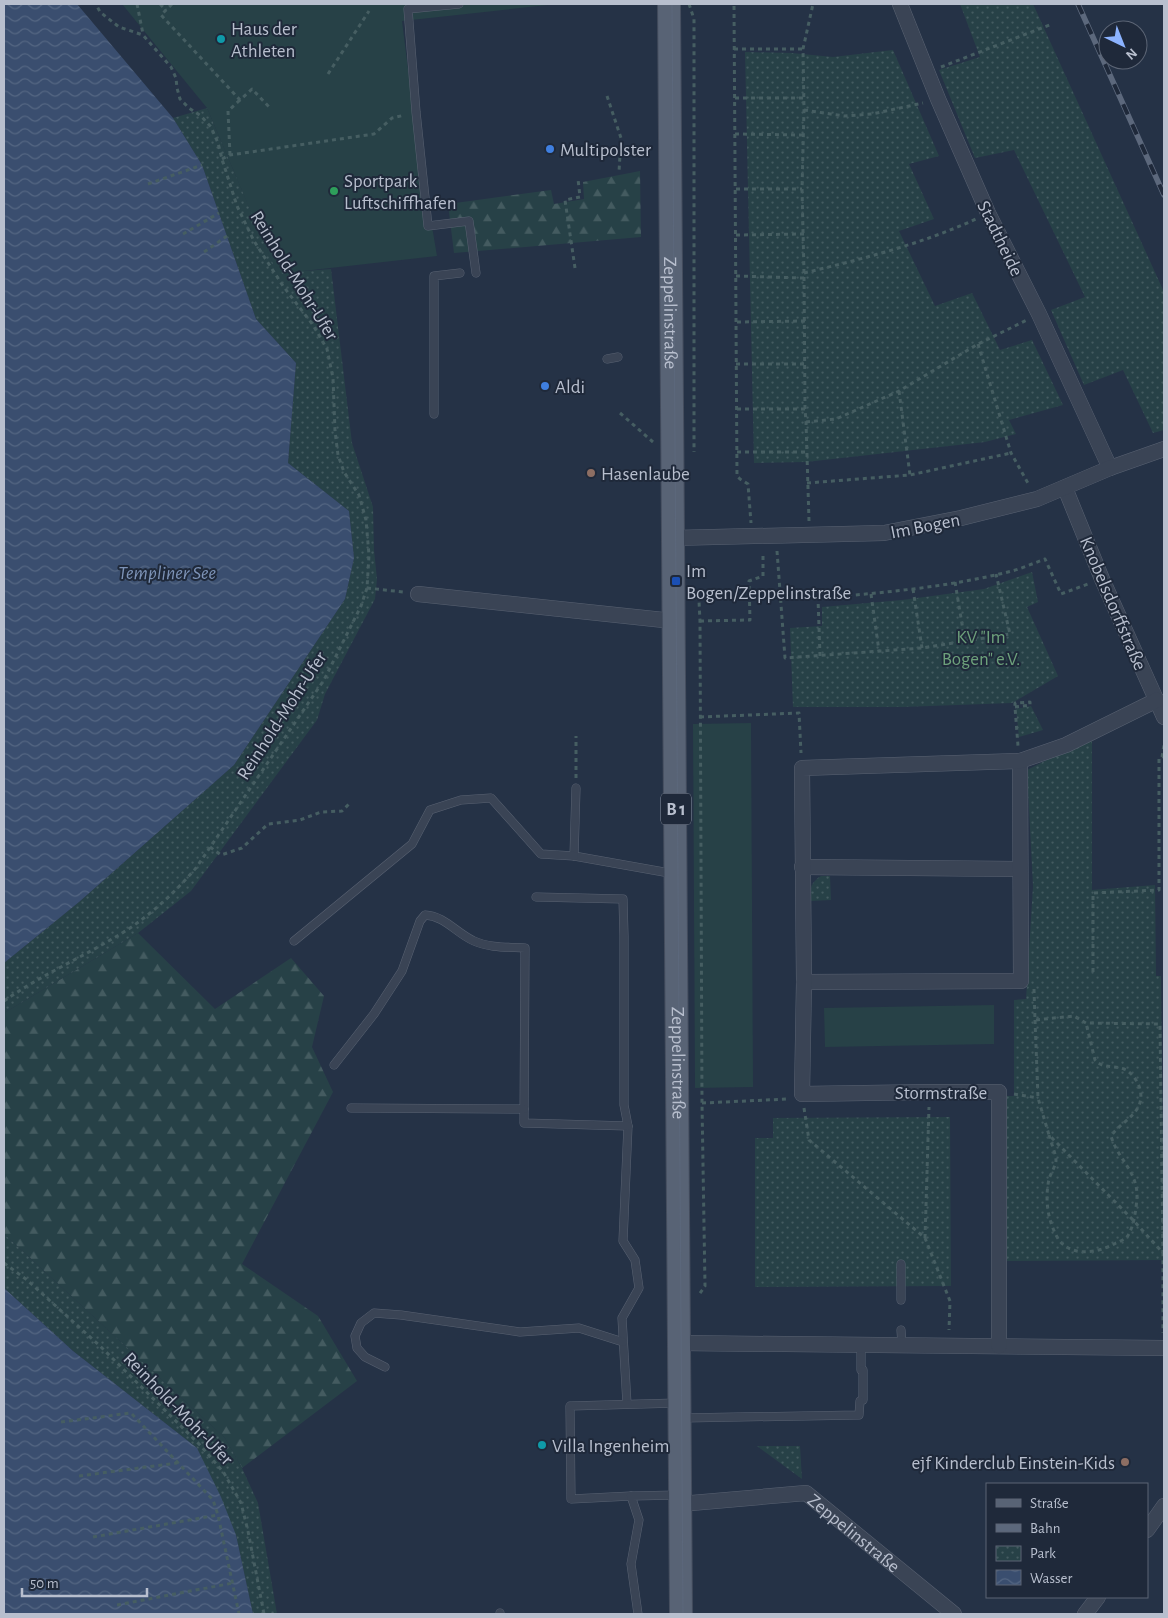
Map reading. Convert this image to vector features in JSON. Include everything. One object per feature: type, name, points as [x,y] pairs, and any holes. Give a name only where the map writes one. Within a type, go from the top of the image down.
[{"type":"main road","name":"Zeppelinstraße","points":[[669,4],[681,1614]]},
{"type":"street","name":"Stadtheide","points":[[900,4],[938,99],[988,213],[1039,314],[1110,468]]},
{"type":"street","name":"Im Bogen","points":[[673,538],[884,533],[961,518],[1037,499],[1110,468],[1164,449]]},
{"type":"street","name":"Knobelsdorffstraße","points":[[1065,488],[1102,579],[1164,717]]},
{"type":"street","points":[[418,594],[673,621]]},
{"type":"street","points":[[802,1094],[804,982],[802,768],[1020,761],[1066,745],[1157,700]]},
{"type":"street","points":[[804,982],[1021,980],[1020,761]]},
{"type":"street","points":[[802,867],[1020,869]]},
{"type":"street","name":"Stormstraße","points":[[802,1094],[999,1092],[999,1346]]},
{"type":"street","points":[[679,1343],[1163,1348]]},
{"type":"street","name":"Zeppelinstraße","points":[[680,1499],[806,1494],[954,1614]]},
{"type":"street","points":[[1148,1529],[1164,1506]]},
{"type":"street","points":[[1085,1614],[1097,1598]]},
{"type":"lane","points":[[458,4],[408,9],[428,226],[469,220],[476,272]]},
{"type":"lane","points":[[434,414],[434,276],[460,273]]},
{"type":"lane","points":[[607,359],[618,357]]},
{"type":"lane","points":[[574,856],[576,788]]},
{"type":"lane","points":[[294,941],[412,844],[430,810],[461,800],[491,798],[541,854],[574,856],[676,874]]},
{"type":"lane","points":[[536,896],[622,899],[624,936],[624,1105],[628,1126],[623,1241],[635,1260],[639,1288],[622,1318],[627,1404]]},
{"type":"lane","points":[[334,1065],[374,1014],[402,971],[420,921],[425,915],[434,915],[444,920],[457,932],[475,942],[501,947],[525,948],[524,1123],[628,1126]]},
{"type":"lane","points":[[351,1108],[524,1109]]},
{"type":"lane","points":[[901,1264],[901,1300]]},
{"type":"lane","points":[[385,1367],[365,1357],[357,1348],[355,1336],[361,1323],[374,1313],[401,1315],[520,1332],[579,1328],[623,1342]]},
{"type":"lane","points":[[902,1330],[902,1345]]},
{"type":"lane","points":[[680,1499],[631,1496],[571,1499],[570,1406],[627,1404],[680,1410],[859,1415],[862,1401],[861,1346]]},
{"type":"lane","points":[[631,1496],[639,1520],[631,1564],[638,1614]]},
{"type":"path","points":[[96,4],[100,12],[119,27],[143,35],[137,4]]},
{"type":"path","points":[[160,4],[166,10]]},
{"type":"path","points":[[172,4],[161,15],[240,100]]},
{"type":"path","points":[[689,4],[694,19],[694,453]]},
{"type":"path","points":[[809,534],[805,409],[802,135],[804,110],[803,49],[813,4]]},
{"type":"path","points":[[734,6],[737,476],[748,484],[752,536]]},
{"type":"path","points":[[328,74],[369,11]]},
{"type":"path","points":[[927,72],[1052,24]]},
{"type":"path","name":"Reinhold-Mohr-Ufer","points":[[4,1001],[130,928],[154,910],[196,868],[324,680],[361,606],[367,588],[369,555],[366,520],[359,495],[344,472],[338,455],[332,378],[327,349],[313,325],[283,286],[254,241],[237,206],[218,143],[211,127],[180,99],[176,78],[171,67],[143,35]]},
{"type":"path","points":[[734,49],[803,49]]},
{"type":"path","points":[[230,155],[228,111],[252,89],[271,108]]},
{"type":"path","points":[[607,96],[621,138],[619,172]]},
{"type":"path","points":[[735,98],[803,98]]},
{"type":"path","points":[[804,110],[844,116],[872,114],[938,99]]},
{"type":"path","points":[[222,160],[230,155],[374,134],[392,118],[416,112]]},
{"type":"path","points":[[735,134],[802,135]]},
{"type":"path","points":[[148,184],[202,165]]},
{"type":"path","points":[[575,268],[566,200],[580,197],[578,179]]},
{"type":"path","points":[[736,189],[802,189]]},
{"type":"path","points":[[183,234],[219,213]]},
{"type":"path","points":[[804,273],[850,262],[930,237],[988,213]]},
{"type":"path","points":[[736,234],[804,234]]},
{"type":"path","points":[[204,252],[227,236]]},
{"type":"path","points":[[736,276],[804,278]]},
{"type":"path","points":[[806,422],[836,419],[899,391],[978,344],[1039,314]]},
{"type":"path","points":[[737,322],[805,321]]},
{"type":"path","points":[[978,344],[1011,453],[1037,499]]},
{"type":"path","points":[[736,364],[805,364]]},
{"type":"path","points":[[899,391],[910,476]]},
{"type":"path","points":[[737,409],[805,409]]},
{"type":"path","points":[[620,413],[672,460]]},
{"type":"path","points":[[737,452],[806,452]]},
{"type":"path","points":[[807,483],[910,476],[1011,453]]},
{"type":"path","points":[[776,535],[786,658],[922,648],[1010,634],[996,574]]},
{"type":"path","points":[[700,621],[750,620],[749,581],[763,576],[762,553]]},
{"type":"path","points":[[820,656],[818,598],[871,594],[955,582],[1014,570],[1045,559],[1062,594],[1102,579]]},
{"type":"path","points":[[693,579],[693,587],[699,601],[700,621],[702,1103],[705,1286]]},
{"type":"path","points":[[955,582],[966,642]]},
{"type":"path","points":[[367,588],[418,594]]},
{"type":"path","points":[[913,589],[922,648]]},
{"type":"path","points":[[871,594],[878,651]]},
{"type":"path","points":[[1015,707],[1020,761]]},
{"type":"path","points":[[700,718],[799,713],[802,768]]},
{"type":"path","points":[[576,736],[576,788]]},
{"type":"path","points":[[1093,972],[1092,893],[1159,890],[1159,758],[1162,758],[1164,746]]},
{"type":"path","points":[[210,847],[221,855],[242,848],[268,824],[300,820],[321,812],[342,811],[350,803]]},
{"type":"path","points":[[1021,980],[1034,980],[1038,1098],[1056,1162],[1050,1177],[1046,1200],[1048,1213],[1055,1233],[1062,1244],[1068,1248],[1083,1252],[1100,1250],[1126,1237],[1134,1220],[1137,1198],[1135,1181],[1133,1174],[1117,1152],[1111,1136],[1116,1129],[1135,1113],[1141,1098],[1140,1088],[1136,1080],[1124,1069],[1104,1067],[1095,1060],[1086,1023]]},
{"type":"path","points":[[1035,1020],[1074,1016],[1086,1023],[1160,1024],[1163,1348]]},
{"type":"path","points":[[929,1092],[925,1238],[950,1301],[949,1346]]},
{"type":"path","points":[[999,1092],[1038,1098]]},
{"type":"path","points":[[702,1103],[791,1099],[802,1094],[809,1140],[925,1238]]},
{"type":"path","points":[[1049,1135],[1134,1220],[1162,1253]]},
{"type":"path","name":"Reinhold-Mohr-Ufer","points":[[4,1263],[27,1280],[100,1346],[201,1446],[224,1473],[241,1503],[264,1614]]},
{"type":"path","points":[[61,1422],[131,1413],[213,1500],[218,1515],[239,1614]]},
{"type":"path","points":[[79,1476],[177,1462]]},
{"type":"path","points":[[93,1537],[218,1515]]},
{"type":"path","points":[[117,1605],[233,1583]]},
{"type":"green space","name":"Sportpark Luftschiffhafen","points":[[122,4],[557,4],[402,21],[415,125],[437,256],[277,274],[207,108]]},
{"type":"green space","points":[[960,4],[1033,4],[1164,292],[1164,430],[1153,433],[1123,370],[1084,385],[1051,310],[1085,297],[1014,150],[975,158],[939,70],[980,57]]},
{"type":"green space","points":[[893,50],[939,156],[909,164],[934,219],[899,231],[935,306],[972,293],[1000,350],[1032,340],[1063,405],[1009,420],[1016,434],[985,442],[806,462],[754,463],[745,52],[792,53],[833,57]]},
{"type":"green space","points":[[207,108],[277,273],[331,269],[352,443],[373,507],[377,579],[375,599],[325,694],[317,720],[191,891],[138,933],[4,1013],[4,963],[79,902],[234,765],[345,599],[354,558],[349,511],[288,463],[296,363],[256,319],[202,165],[173,118]]},
{"type":"green space","points":[[640,171],[641,237],[454,253],[448,204],[551,190],[554,204],[584,199],[583,182]]},
{"type":"green space","name":"KV \"Im Bogen\" e.V.","points":[[1032,572],[1038,602],[1027,607],[1058,676],[1012,703],[903,707],[793,707],[790,628],[822,626],[822,607],[902,600],[984,589]]},
{"type":"green space","points":[[1031,706],[1043,730],[1019,737],[1016,709]]},
{"type":"green space","points":[[751,723],[753,1087],[695,1088],[693,724]]},
{"type":"green space","points":[[1092,737],[1092,890],[1155,885],[1156,976],[1161,976],[1164,1260],[1002,1261],[1004,1176],[1007,1174],[1006,1096],[1014,1096],[1014,1000],[1026,999],[1033,886],[1027,770]]},
{"type":"green space","points":[[821,876],[830,876],[831,900],[810,901],[811,887]]},
{"type":"green space","points":[[138,933],[215,1009],[291,958],[324,996],[312,1047],[333,1092],[242,1264],[318,1316],[357,1381],[242,1468],[225,1438],[4,1234],[4,1013]]},
{"type":"green space","points":[[994,1005],[994,1044],[825,1047],[824,1008]]},
{"type":"green space","points":[[950,1117],[951,1286],[755,1287],[755,1138],[773,1138],[773,1118]]},
{"type":"green space","points":[[4,1234],[225,1438],[242,1468],[258,1503],[277,1614],[253,1614],[236,1535],[197,1448],[73,1351],[4,1288]]},
{"type":"green space","points":[[757,1446],[800,1446],[802,1479]]},
{"type":"water","name":"Templiner See","points":[[4,4],[77,4],[173,118],[202,165],[256,319],[296,363],[288,463],[349,511],[354,558],[345,599],[234,765],[79,902],[4,963]]},
{"type":"water","points":[[4,1288],[73,1351],[197,1448],[221,1497],[236,1535],[253,1614],[4,1614]]},
{"type":"tram line","points":[[672,4],[683,1614]]},
{"type":"railway","points":[[1078,4],[1164,195]]},
{"type":"place","name":"Haus der Athleten","points":[[221,39]]},
{"type":"place","name":"Multipolster","points":[[550,149]]},
{"type":"place","name":"Sportpark Luftschiffhafen","points":[[334,191]]},
{"type":"place","name":"Aldi","points":[[545,386]]},
{"type":"place","name":"Hasenlaube","points":[[591,473]]},
{"type":"place","name":"Im Bogen/Zeppelinstraße","points":[[676,581]]},
{"type":"place","name":"Villa Ingenheim","points":[[542,1445]]},
{"type":"place","name":"ejf Kinderclub Einstein-Kids","points":[[1125,1462]]}]
